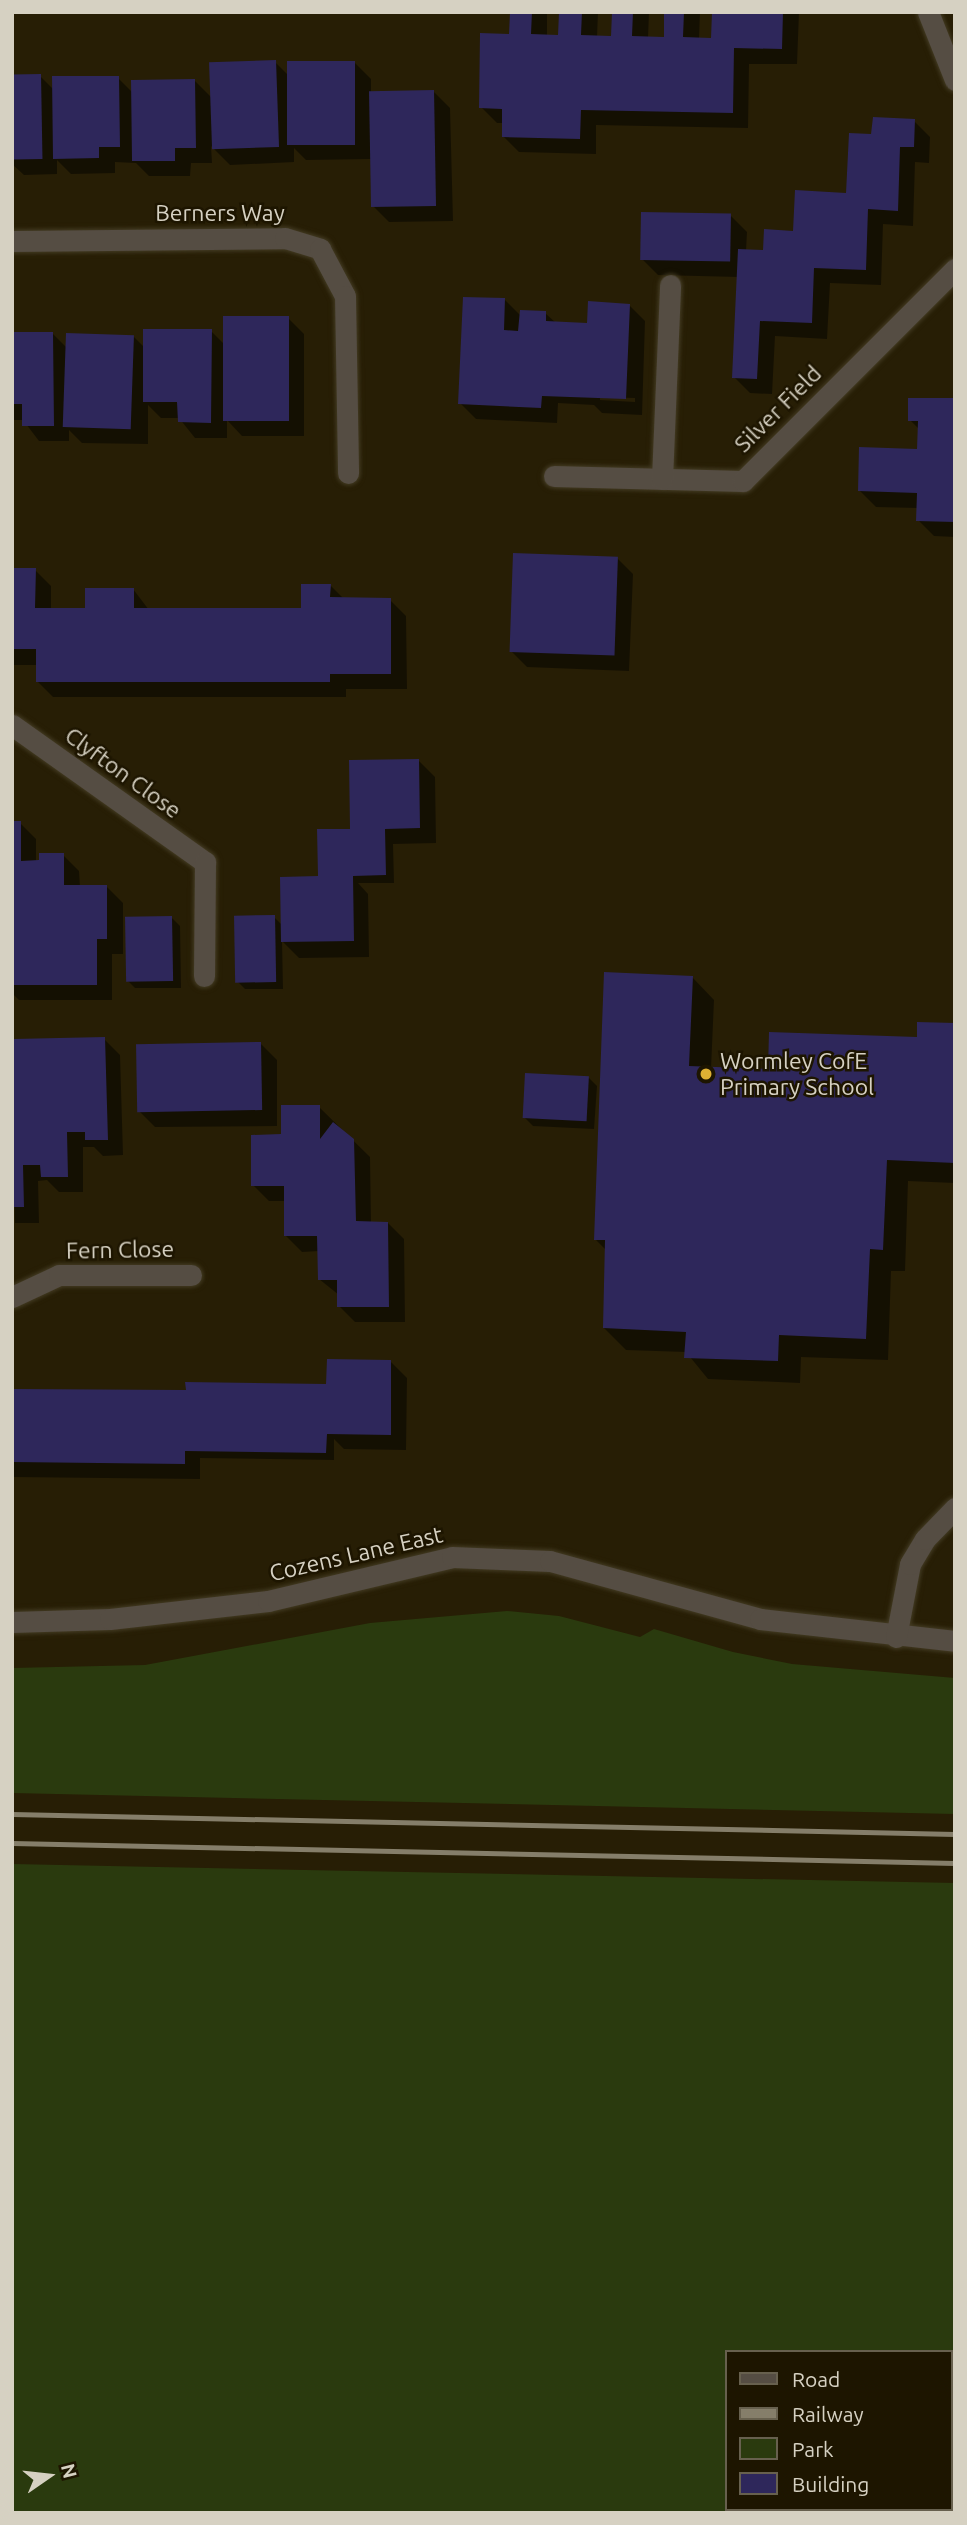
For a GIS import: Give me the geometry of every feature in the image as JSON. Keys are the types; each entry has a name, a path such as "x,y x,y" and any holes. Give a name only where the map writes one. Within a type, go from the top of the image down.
{"street":[{"path":"928,12 955,80"},
{"name":"Berners Way","path":"12,241 285,238 320,249 345,296 348,473"},
{"name":"Silver Field","path":"554,476 743,481 955,269"},
{"path":"662,479 670,285"},
{"name":"Clyfton Close","path":"12,725 205,862 204,976"},
{"name":"Fern Close","path":"12,1297 59,1275 191,1275"},
{"path":"896,1637 910,1564 925,1539 955,1508"},
{"name":"Cozens Lane East","path":"12,1622 110,1619 268,1601 452,1557 550,1561 760,1619 896,1637 955,1641"}],"green space":[{"path":"507,1611 559,1616 640,1637 654,1629 733,1652 792,1664 955,1678 955,1814 12,1793 12,1668 145,1665 370,1623"},
{"path":"12,1864 955,1883 955,2513 12,2513"}],"building":[{"path":"510,12 532,12 531,34 558,35 559,12 582,12 581,35 611,36 612,12 633,12 632,36 664,37 664,12 684,12 683,37 711,38 712,12 783,12 782,49 734,48 733,113 581,110 580,139 502,137 502,109 479,108 480,33 509,34"},
{"path":"276,60 279,147 212,149 209,62"},
{"path":"287,61 355,61 355,145 287,145"},
{"path":"41,74 42,159 13,159 12,75"},
{"path":"52,76 119,76 120,147 99,147 99,158 53,159"},
{"path":"195,79 196,148 175,148 175,161 132,161 131,80"},
{"path":"434,90 436,206 371,207 369,91"},
{"path":"873,117 915,119 914,147 900,147 898,211 868,209 866,270 814,268 812,323 760,321 757,379 732,378 738,249 763,250 764,229 793,231 795,190 846,193 849,133 871,134"},
{"path":"641,212 731,214 730,262 640,260"},
{"path":"463,297 505,298 504,330 518,331 520,310 546,311 546,321 587,323 588,301 630,304 626,399 542,396 541,408 458,404"},
{"path":"223,316 289,316 289,421 223,421"},
{"path":"143,329 212,329 211,423 178,422 177,402 143,402"},
{"path":"12,332 53,332 54,426 22,426 22,404 12,404"},
{"path":"66,333 134,335 131,429 63,427"},
{"path":"908,398 955,398 955,522 916,521 917,493 858,491 859,447 917,449 918,421 908,421"},
{"path":"513,553 618,557 614,656 510,652"},
{"path":"12,568 36,568 35,608 85,608 85,588 134,588 134,608 301,608 301,584 331,584 330,597 391,598 391,674 330,674 330,682 36,682 36,649 12,649"},
{"path":"419,759 420,828 385,829 386,875 353,876 354,941 281,942 280,877 318,876 317,829 350,829 349,760"},
{"path":"12,821 21,821 21,861 39,860 39,853 64,853 64,885 107,885 107,939 97,939 97,985 12,985"},
{"path":"275,915 276,982 235,983 234,916"},
{"path":"172,916 173,981 126,982 125,917"},
{"path":"604,972 693,976 689,1066 768,1069 769,1032 917,1037 917,1022 955,1023 955,1163 887,1160 883,1250 870,1249 866,1339 779,1335 778,1361 684,1358 686,1332 603,1328 605,1240 594,1240"},
{"path":"105,1037 108,1140 85,1140 85,1132 67,1132 68,1177 41,1177 40,1165 23,1165 24,1207 12,1207 13,1039"},
{"path":"261,1042 262,1110 137,1112 136,1044"},
{"path":"525,1073 589,1076 587,1121 523,1118"},
{"path":"281,1105 320,1105 320,1139 333,1122 354,1139 356,1221 388,1222 389,1307 337,1307 337,1280 318,1280 317,1236 284,1236 284,1186 251,1186 251,1135 281,1134"},
{"path":"327,1359 391,1360 391,1435 327,1434 326,1453 185,1451 185,1464 12,1462 12,1389 186,1390 185,1382 326,1384"}],"railway":[{"path":"12,1814 955,1834"},
{"path":"12,1843 955,1863"}],"place":[{"name":"Wormley CofE Primary School","path":"706,1074"}]}
